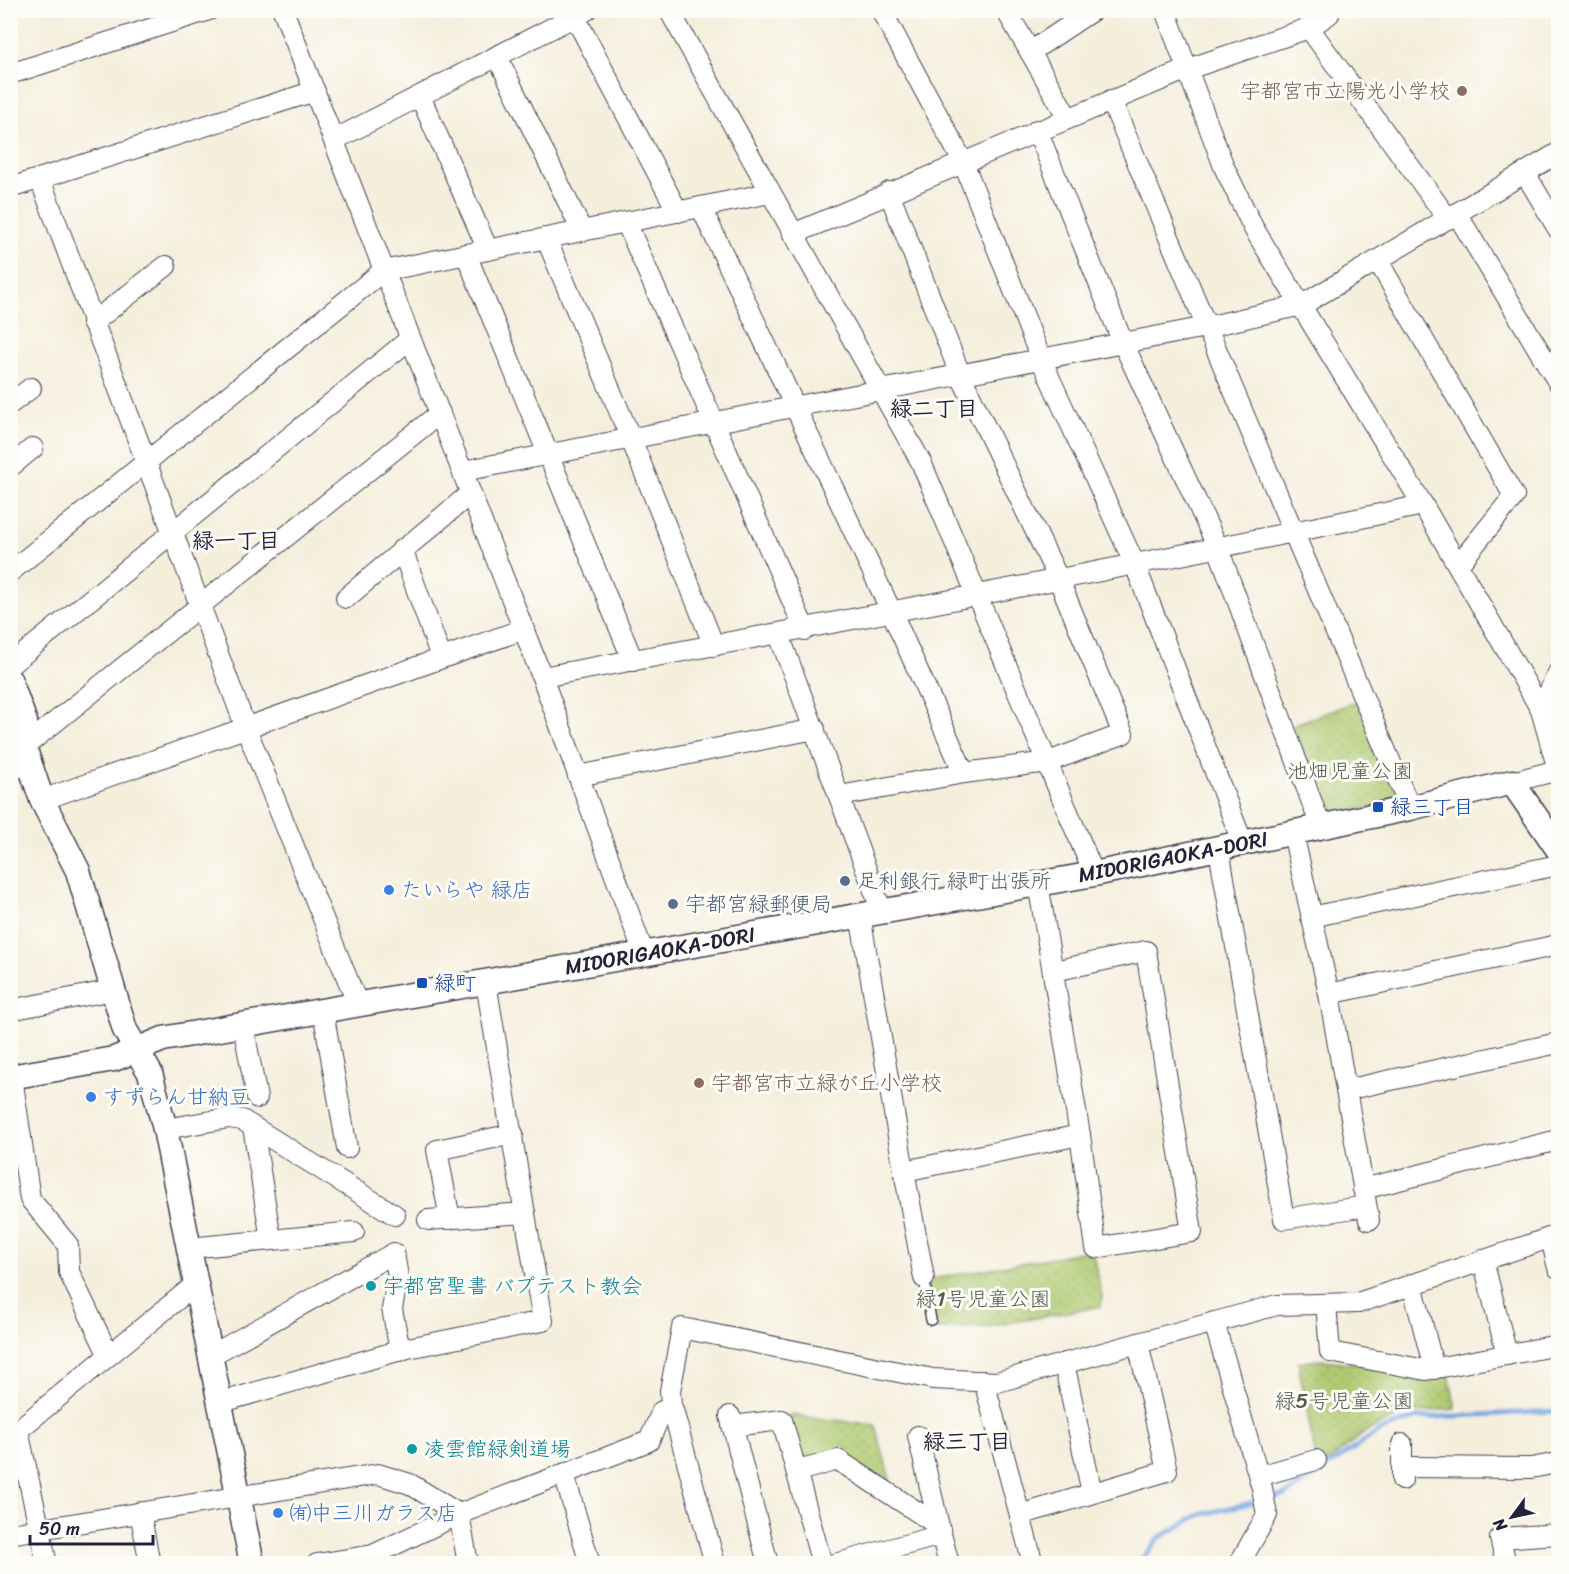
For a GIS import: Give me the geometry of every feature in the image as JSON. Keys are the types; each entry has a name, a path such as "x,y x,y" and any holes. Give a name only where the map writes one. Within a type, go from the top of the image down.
{"street":[{"path":"10,74 209,10"},
{"path":"283,10 524,629 644,954"},
{"path":"669,10 921,462 1094,874"},
{"path":"881,10 963,162 1041,359 1135,566 1243,844"},
{"path":"1006,10 1068,118"},
{"path":"1030,52 1093,10"},
{"path":"1165,10 1185,70 1224,166 1254,229 1458,565 1541,710 1558,770 1512,782 1558,849"},
{"path":"793,234 1185,70 1309,28 1329,14 1328,10"},
{"path":"334,140 581,14 678,212"},
{"path":"1309,28 1453,216 1558,382"},
{"path":"496,57 582,231"},
{"path":"10,188 315,91"},
{"path":"420,96 488,250"},
{"path":"1112,100 1410,808"},
{"path":"1037,130 1123,343 1218,548 1321,827"},
{"path":"463,471 1206,327 1302,305 1558,153"},
{"path":"1525,173 1558,230"},
{"path":"40,178 92,322 147,461 246,728 358,1005"},
{"path":"840,796 963,773 1048,762 1123,734 1058,578 960,374 889,192"},
{"path":"10,572 383,271 770,193"},
{"path":"701,207 793,407 892,613 963,773"},
{"path":"626,222 805,630"},
{"path":"546,238 631,438 714,646"},
{"path":"466,254 551,454 633,661"},
{"path":"1378,261 1514,496 1458,565"},
{"path":"92,322 166,266"},
{"path":"10,665 410,339"},
{"path":"10,404 31,388"},
{"path":"21,760 200,606 440,413"},
{"path":"10,467 33,448"},
{"path":"346,598 471,493"},
{"path":"542,677 805,630 1058,578 1135,566 1422,505"},
{"path":"402,549 441,657"},
{"path":"42,800 524,629"},
{"path":"779,634 840,796 871,914 904,1171 924,1278"},
{"path":"1541,710 1558,673"},
{"path":"10,681 25,722 21,760 78,871 125,1030 150,1073 165,1129 252,1563"},
{"path":"578,776 815,729"},
{"name":"MIDORIGAOKA-DORI","path":"11,1077 114,1059 163,1039 1219,850 1410,808 1512,782"},
{"path":"1293,833 1329,994 1366,1205"},
{"path":"1219,850 1284,1219 1366,1205 1558,1140"},
{"path":"1311,917 1558,866"},
{"path":"1038,883 1054,971 1096,1248 1192,1233 1146,951 1054,971"},
{"path":"1329,994 1558,945"},
{"path":"219,1402 400,1351 543,1321 486,983"},
{"path":"10,1010 113,990"},
{"path":"323,1011 347,1148"},
{"path":"243,1026 257,1098"},
{"path":"1346,1090 1558,1043"},
{"path":"11,1077 19,1182 68,1245 69,1272 108,1354"},
{"path":"165,1129 229,1118 242,1120 395,1215"},
{"path":"253,1127 271,1240"},
{"path":"450,1219 437,1150 513,1134"},
{"path":"904,1171 1080,1135"},
{"path":"428,1220 525,1213"},
{"path":"189,1248 354,1232"},
{"path":"715,1563 669,1409 670,1391 682,1328 933,1379 997,1382 1277,1305 1358,1303 1555,1236 1558,1268"},
{"path":"210,1356 394,1253 398,1277 392,1309 400,1351"},
{"path":"1482,1260 1507,1355"},
{"path":"43,1559 40,1529 14,1433 196,1284"},
{"path":"1412,1284 1434,1369"},
{"path":"1326,1304 1330,1352 1426,1370 1558,1345"},
{"path":"1214,1322 1260,1482 1267,1515 1239,1563"},
{"path":"1020,1515 1167,1471 1138,1343"},
{"path":"1064,1363 1092,1493"},
{"path":"984,1381 1033,1563"},
{"path":"317,1563 373,1555 459,1514 649,1441 669,1409"},
{"path":"768,1563 731,1421 782,1420 822,1563"},
{"path":"918,1436 949,1563"},
{"path":"1402,1444 1402,1473 1531,1468 1558,1463"},
{"path":"798,1471 838,1460 940,1530"},
{"path":"1260,1482 1316,1460"},
{"path":"10,1534 378,1473 410,1484 459,1514 468,1563"},
{"path":"564,1474 590,1563"},
{"path":"140,1512 150,1563"},
{"path":"835,1563 940,1530"},
{"path":"1506,1563 1500,1538 1558,1534"}],"lane":[{"path":"924,1278 932,1320"}],"green space":[{"name":"池畑児童公園","path":"1358,701 1401,801 1330,817 1293,725"},
{"name":"緑1号児童公園","path":"1092,1250 1102,1297 1101,1306 986,1327 937,1329 927,1280"},
{"name":"緑5号児童公園","path":"1323,1360 1449,1375 1456,1409 1405,1413 1367,1431 1318,1470 1298,1362"},
{"path":"789,1415 875,1425 890,1479 881,1482 800,1457"}],"waterway":[{"path":"1138,1564 1159,1538 1199,1515 1286,1495 1379,1431 1416,1418 1558,1411"}],"place":[{"name":"宇都宮市立陽光小学校","path":"1462,91"},
{"name":"緑三丁目","path":"1378,807"},
{"name":"足利銀行 緑町出張所","path":"845,881"},
{"name":"たいらや 緑店","path":"389,890"},
{"name":"宇都宮緑郵便局","path":"673,904"},
{"name":"緑町","path":"422,983"},
{"name":"宇都宮市立緑が丘小学校","path":"699,1083"},
{"name":"すずらん甘納豆","path":"91,1097"},
{"name":"宇都宮聖書 バプテスト教会","path":"371,1286"},
{"name":"凌雲館緑剣道場","path":"412,1449"},
{"name":"㈲中三川ガラス店","path":"278,1513"}],"district":[{"name":"緑二丁目","path":"934,408"},
{"name":"緑一丁目","path":"236,540"},
{"name":"緑三丁目","path":"967,1441"}]}
